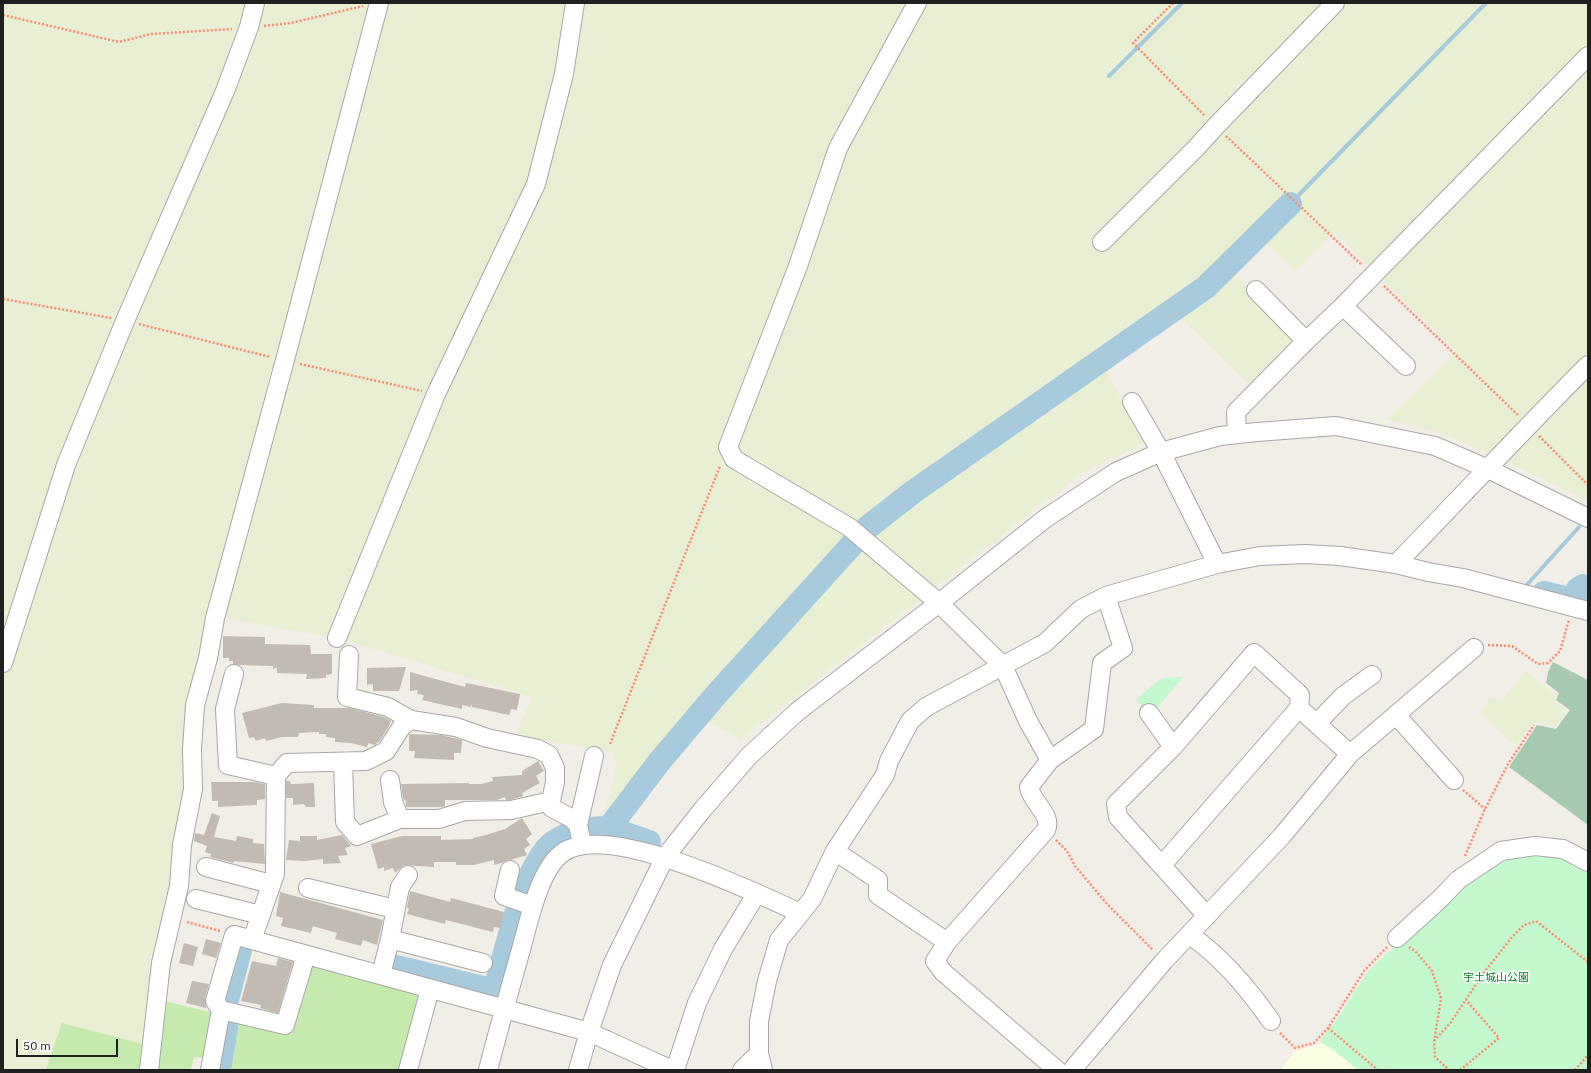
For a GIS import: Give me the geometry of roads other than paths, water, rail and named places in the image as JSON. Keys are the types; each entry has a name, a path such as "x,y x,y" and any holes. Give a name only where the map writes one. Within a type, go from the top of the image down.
{"street":[{"path":"3,663 66,465 125,321 226,91 249,27 255,3"},
{"path":"338,638 436,394 536,184 564,74 575,3"},
{"path":"917,3 838,148 798,266 728,447 734,459 849,527 939,603 1003,666 1028,721 1050,760"},
{"path":"1102,242 1196,148 1335,3"},
{"path":"149,1070 161,963 179,886 182,845 193,790 192,749 195,705 208,658 215,618 283,368 374,4"},
{"path":"1237,434 1236,412 1343,306 1588,56"},
{"path":"1256,290 1306,341"},
{"path":"1343,306 1406,366"},
{"path":"1396,564 1488,469 1528,425 1588,365"},
{"path":"1132,402 1162,452 1217,564"},
{"path":"578,1070 589,1032 612,965 665,857 748,756 798,710 939,603 1046,518 1071,500 1116,472 1162,452 1220,436 1336,426 1435,446 1488,469 1588,518"},
{"path":"742,1070 761,1061 759,1021 769,975 779,940 812,898 835,851 885,774 889,761 910,721 926,707 1045,643 1081,609 1106,596 1217,564 1260,556 1305,554 1340,556 1396,564 1428,572 1463,578 1581,609"},
{"path":"1057,1070 943,972 935,961 947,942 1046,830 1048,820 1030,795 1029,787 1050,760 1094,729 1102,664 1123,648 1106,596"},
{"path":"1072,1070 1164,961 1282,837 1350,754 1474,648"},
{"path":"1162,866 1299,708 1300,695 1254,653 1173,747 1116,804 1118,818 1207,916"},
{"path":"349,655 348,697 388,707 412,720 456,727 487,738 538,749 549,755 555,768 555,782 551,801 552,808 571,818 580,835 665,857 757,893 800,913"},
{"path":"234,674 225,709 228,765 276,776"},
{"path":"1317,723 1343,696 1372,675"},
{"path":"1299,708 1350,754"},
{"path":"1150,713 1173,747"},
{"path":"1396,715 1454,780"},
{"path":"252,940 275,874 276,776 287,763 366,761 386,752 402,726 412,720"},
{"path":"488,1070 504,1009 525,904 536,896 549,868 561,853 580,835 594,756"},
{"path":"343,762 345,822 357,836 400,819 440,819 465,811 511,810 551,801"},
{"path":"390,780 393,802 400,819"},
{"path":"1396,938 1441,898 1458,880 1501,851 1535,846 1563,849 1588,862"},
{"path":"835,851 878,880 878,895 947,942"},
{"path":"206,867 271,884"},
{"path":"510,870 504,896 525,904"},
{"path":"381,975 400,887 408,875"},
{"path":"308,888 395,909"},
{"path":"306,955 286,1026 221,1010 215,1001 234,935 589,1032 673,1070 697,1003 723,949 757,893"},
{"path":"196,899 261,915"},
{"path":"1190,935 1208,948 1232,972 1254,996 1271,1021"},
{"path":"390,939 483,963"},
{"path":"408,1070 430,989"},
{"path":"210,1070 221,1010"}],"waterway":[{"path":"1109,76 1182,3"},
{"path":"1290,204 1486,3"},
{"path":"392,966 487,989 496,985 511,930 525,887 543,853 554,842 566,835 587,830 609,828 659,762 715,696 868,527 913,492 1206,287 1290,204"},
{"path":"1524,588 1579,527"},
{"path":"1544,593 1573,600 1578,589 1583,586 1588,588"},
{"path":"609,828 649,842"},
{"path":"226,1004 240,950"},
{"path":"219,1070 226,1027"}],"park label":[{"name":"宇土城山公園","path":"1496,978"}]}
